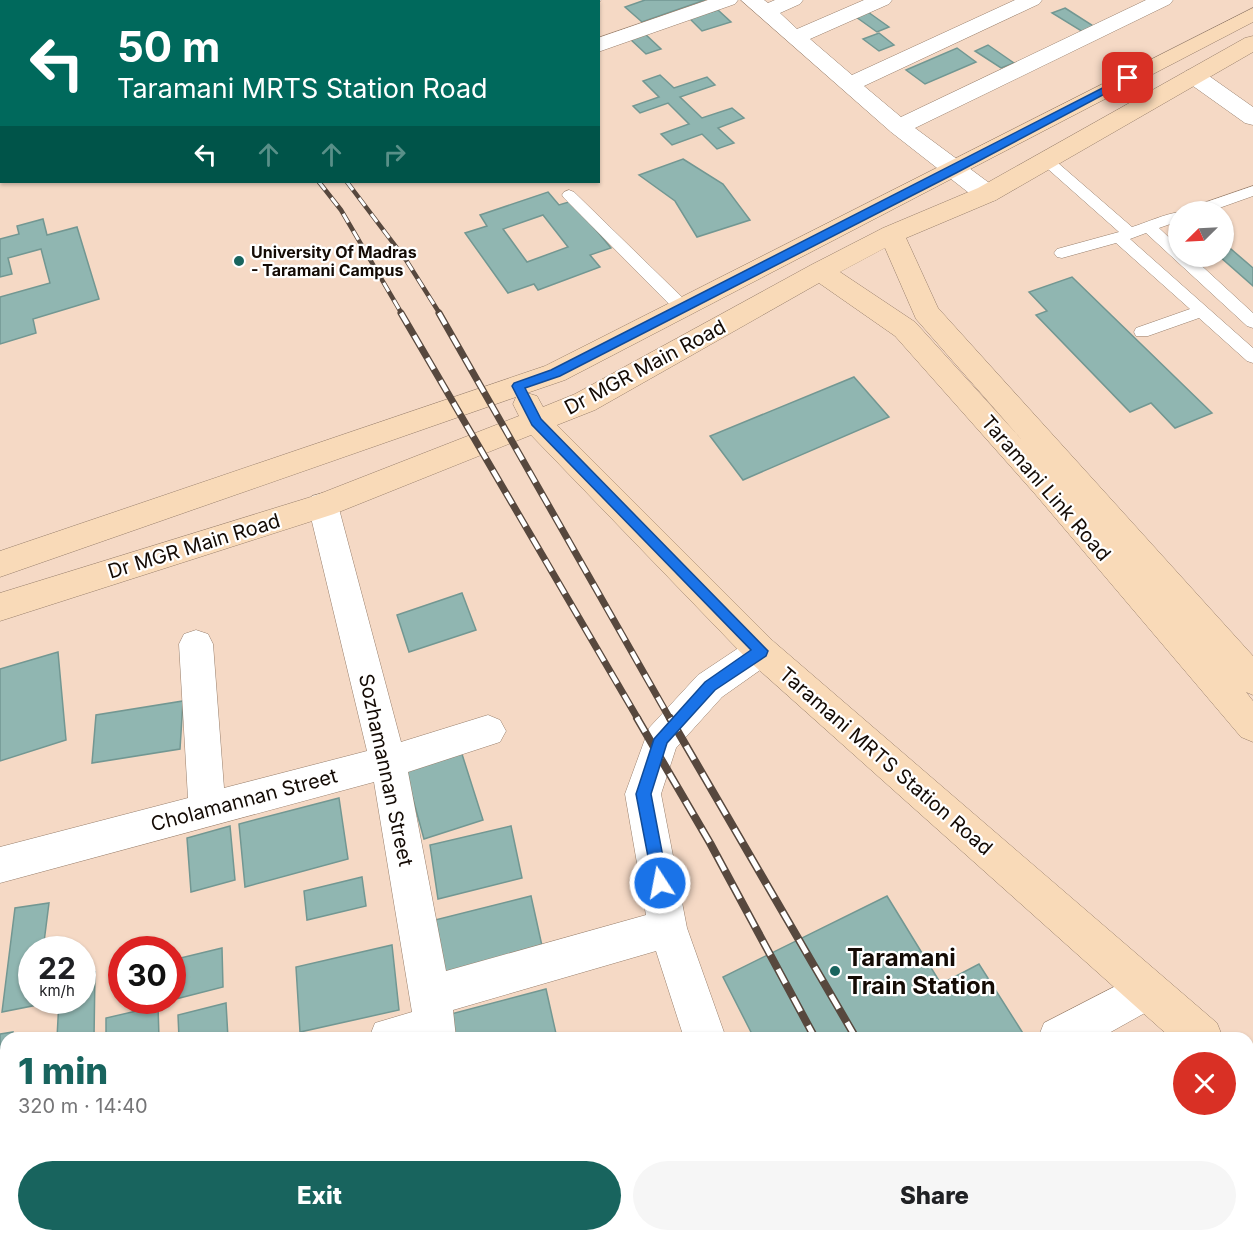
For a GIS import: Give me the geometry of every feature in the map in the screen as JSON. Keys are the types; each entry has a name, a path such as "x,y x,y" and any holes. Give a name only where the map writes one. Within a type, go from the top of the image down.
{"main road":[{"name":"Dr MGR Main Road","path":"0,564 555,373 1253,14"},
{"name":"Dr MGR Main Road","path":"0,607 323,505 585,402 819,271 892,234 987,194 1045,159 1253,43"},
{"name":"Taramani Link Road","path":"892,234 926,312 1253,681"},
{"name":"Taramani Link Road","path":"819,271 905,329 1046,486 1253,726"},
{"name":"Taramani MRTS Station Road","path":"518,386 536,422 761,651 1195,1032"}],"street":[{"path":"600,45 728,0"},
{"path":"758,6 793,0"},
{"path":"796,37 882,0"},
{"path":"850,84 1032,0"},
{"path":"899,127 1163,0"},
{"path":"758,6 899,127 987,194"},
{"path":"1194,76 1253,118"},
{"name":"Sozhamannan Street","path":"323,505 388,762 433,1021"},
{"path":"196,644 207,811"},
{"path":"703,1032 668,928 643,794 661,739 710,686 761,651"},
{"name":"Cholamannan Street","path":"0,866 388,762 488,731"},
{"path":"405,1032 668,928"},
{"path":"1070,1032 1147,990"}],"lane":[{"path":"1045,159 1201,311 1253,357"},
{"path":"1223,201 1253,191"},
{"path":"569,195 683,308"},
{"path":"1062,252 1124,235 1168,219"},
{"path":"1147,226 1168,245"},
{"path":"1192,267 1253,322"},
{"path":"1142,332 1201,311"}],"building":[{"path":"645,0 705,0 642,22 625,7"},
{"path":"1065,8 1095,27 1083,32 1052,13"},
{"path":"718,10 731,22 702,31 689,18"},
{"path":"868,12 889,27 877,32 856,17"},
{"path":"643,32 661,49 646,54 628,37"},
{"path":"879,33 894,45 879,51 863,39"},
{"path":"988,45 1014,63 1001,68 975,51"},
{"path":"957,48 976,62 925,84 906,70"},
{"path":"660,75 674,88 707,77 715,85 680,97 702,118 732,108 744,118 718,128 734,143 717,149 702,134 672,145 661,134 689,124 668,103 640,113 633,106 659,97 643,81"},
{"path":"683,159 723,184 750,220 697,237 675,201 639,175"},
{"path":"548,192 559,205 572,201 611,248 590,255 600,267 538,290 534,284 508,293 465,233 487,226 480,215","holes":["543,215 568,247 527,262 503,229"]},
{"path":"43,219 47,235 77,227 99,299 33,319 36,333 0,344 0,297 50,283 41,249 8,258 12,274 0,277 0,239 19,234 17,226"},
{"path":"1234,252 1253,268 1253,286 1231,267 1234,267"},
{"path":"1072,277 1212,413 1175,428 1151,403 1130,412 1036,315 1047,311 1029,292"},
{"path":"854,377 889,417 743,480 710,436"},
{"path":"462,593 476,630 409,652 397,615"},
{"path":"58,652 66,740 0,761 0,669"},
{"path":"183,701 180,749 92,763 96,715"},
{"path":"461,751 483,820 424,839 405,770"},
{"path":"339,798 348,859 245,887 239,824"},
{"path":"230,826 235,880 191,892 187,838"},
{"path":"511,826 522,878 438,899 430,845"},
{"path":"362,877 366,906 307,920 304,891"},
{"path":"531,896 544,955 445,981 435,920"},
{"name":"Taramani Train Station","path":"887,896 941,984 979,964 1022,1032 751,1032 723,977"},
{"path":"49,903 45,936 18,936 18,1009 2,1012 15,908"},
{"path":"392,945 399,1010 300,1032 296,967"},
{"path":"222,948 223,987 186,996 186,957"},
{"path":"546,989 556,1032 454,1032 451,1014"},
{"path":"226,1003 228,1032 179,1032 178,1015"},
{"path":"58,1014 94,1014 94,1032 57,1032"},
{"path":"123,1014 158,1014 159,1032 106,1032 106,1018"}],"railway":[{"path":"320,183 341,210 402,314"},
{"path":"348,183 406,260 440,314"},
{"path":"401,313 638,719"},
{"path":"439,313 670,719"},
{"path":"637,718 710,843 812,1032"},
{"path":"670,718 853,1032"}],"place":[{"name":"University Of Madras - Taramani Campus","path":"239,261"},
{"name":"Taramani Train Station","path":"835,971"}],"route":[{"path":"660,883 643,794 661,739 710,686 761,651 536,422 518,386 555,373 1128,78"}]}
